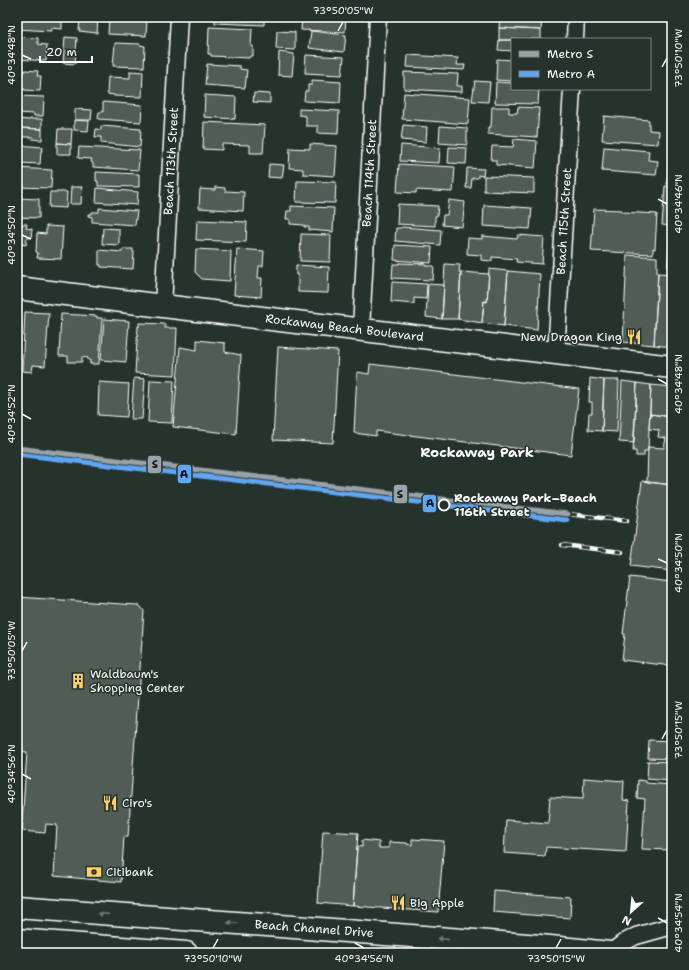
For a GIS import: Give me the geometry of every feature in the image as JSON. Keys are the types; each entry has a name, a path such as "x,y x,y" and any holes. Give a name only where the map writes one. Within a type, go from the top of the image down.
{"main road":[{"name":"Rockaway Beach Boulevard","path":"17,288 672,367"},
{"name":"Beach Channel Drive","path":"17,907 307,928 610,953"},
{"path":"17,940 186,953"}],"street":[{"name":"Beach 113th Street","path":"163,306 179,17"},
{"name":"Beach 114th Street","path":"361,329 378,17"},
{"path":"575,38 576,17"},
{"name":"Beach 115th Street","path":"556,353 572,90"},
{"path":"610,953 623,943 636,936 672,926"}],"building":[{"path":"17,17 62,17 62,29 51,28 51,31 17,29"},
{"path":"80,17 98,17 97,33 79,31"},
{"path":"109,17 147,19 146,36 108,34"},
{"path":"215,17 264,17 264,25 215,23"},
{"path":"302,17 346,17 345,32 301,30"},
{"path":"500,17 542,17 541,30 499,28"},
{"path":"209,27 252,29 251,46 253,46 253,56 250,56 249,58 211,56 211,54 208,54"},
{"path":"499,28 541,30 541,38 511,38 511,40 499,40"},
{"path":"277,31 295,32 295,50 276,49"},
{"path":"311,31 346,35 344,52 309,48"},
{"path":"17,37 38,38 38,44 47,45 46,61 17,59"},
{"path":"65,37 77,38 75,64 63,63"},
{"path":"499,40 511,40 511,51 498,50"},
{"path":"115,43 140,44 145,46 144,67 113,66"},
{"path":"279,52 294,54 292,76 278,75"},
{"path":"306,55 344,57 342,75 305,73"},
{"path":"408,55 458,58 457,65 465,65 464,70 407,67"},
{"path":"497,59 511,60 511,81 496,80"},
{"path":"207,64 240,66 240,69 247,70 245,88 205,85"},
{"path":"25,70 38,71 37,76 41,76 40,91 17,88 17,71 25,72"},
{"path":"130,71 143,72 142,97 114,96 107,94 108,77 130,78"},
{"path":"404,72 458,74 457,86 462,86 462,92 404,89"},
{"path":"312,80 341,82 340,103 304,101 305,91 308,91 308,85 312,85"},
{"path":"475,81 490,82 488,102 472,101"},
{"path":"496,82 511,83 511,90 539,90 538,104 495,103"},
{"path":"254,93 270,94 270,103 253,102"},
{"path":"404,93 470,98 468,124 402,119"},
{"path":"205,95 236,97 235,119 204,117"},
{"path":"17,96 44,97 43,116 17,113"},
{"path":"103,102 142,105 141,122 98,119 99,112 103,112"},
{"path":"492,107 509,107 509,113 517,113 518,107 539,108 537,137 488,134 488,127 491,127"},
{"path":"75,109 92,110 91,120 75,120"},
{"path":"299,109 339,111 338,134 318,133 318,126 306,126 306,116 299,115"},
{"path":"604,116 649,120 649,130 659,131 658,144 602,140"},
{"path":"17,119 42,119 42,129 17,128"},
{"path":"74,120 89,121 88,131 74,130"},
{"path":"204,122 265,125 263,153 250,153 250,145 222,144 222,150 203,149"},
{"path":"403,125 427,127 426,142 401,140"},
{"path":"101,126 141,129 140,147 101,143 101,137 95,137 96,129 101,130"},
{"path":"440,126 467,128 467,145 439,143"},
{"path":"17,128 42,129 42,140 32,139 33,137 22,137 22,139 17,139"},
{"path":"58,129 72,129 71,144 57,143"},
{"path":"514,139 537,141 535,168 496,165 496,160 491,160 492,146 513,147"},
{"path":"57,143 71,144 71,154 57,154"},
{"path":"310,144 337,146 335,176 303,174 303,169 289,168 290,148 310,149"},
{"path":"17,145 43,147 41,151 40,164 17,163"},
{"path":"401,145 440,148 439,163 400,161"},
{"path":"79,147 140,150 138,170 93,167 93,163 91,162 92,159 78,158"},
{"path":"449,147 467,148 466,164 448,163"},
{"path":"604,147 649,151 648,160 658,161 656,175 602,171"},
{"path":"668,162 672,163 672,185 667,184"},
{"path":"269,164 284,165 282,178 268,177"},
{"path":"399,164 455,167 453,192 416,190 416,193 397,192"},
{"path":"17,168 52,170 51,188 17,187"},
{"path":"467,168 484,169 483,176 478,175 478,178 472,178 471,188 466,188"},
{"path":"96,172 139,174 139,187 98,186 98,181 96,181"},
{"path":"484,176 534,178 534,193 484,191"},
{"path":"297,181 336,182 335,203 296,202"},
{"path":"665,186 672,186 672,226 662,225"},
{"path":"71,187 82,187 81,204 70,204"},
{"path":"215,187 225,188 225,191 244,192 243,211 199,208 200,189 215,190"},
{"path":"97,188 138,192 137,205 96,202"},
{"path":"50,192 67,192 66,208 49,207"},
{"path":"17,198 39,199 39,218 17,217"},
{"path":"449,200 465,202 462,227 442,225 443,215 447,215"},
{"path":"398,204 438,206 437,216 435,216 435,226 397,224"},
{"path":"484,205 532,208 530,229 483,226"},
{"path":"291,206 334,208 333,232 309,230 309,227 304,227 304,225 290,224 290,219 286,219 287,211 291,211"},
{"path":"99,208 137,211 135,225 92,222 92,217 88,216 88,214 92,214 92,212 99,212"},
{"path":"594,209 622,210 622,212 657,214 655,249 653,248 653,254 591,251"},
{"path":"197,220 247,222 246,242 196,240"},
{"path":"17,224 27,224 26,228 32,229 31,238 27,238 26,245 20,244 20,249 17,249"},
{"path":"46,226 63,227 61,259 37,258 37,233 46,234"},
{"path":"670,226 672,226 672,274 667,274"},
{"path":"402,227 441,230 440,245 395,241 396,228"},
{"path":"103,228 119,229 119,245 102,244"},
{"path":"301,234 331,235 330,262 300,261"},
{"path":"518,235 544,237 542,264 516,262 517,259 492,257 492,261 481,260 481,255 467,254 468,238 482,239 482,236 517,239"},
{"path":"395,245 432,247 431,263 394,260"},
{"path":"123,249 133,249 133,269 101,267 101,265 99,265 99,250 122,252"},
{"path":"196,249 231,251 230,281 202,279 195,272"},
{"path":"237,249 264,251 263,266 259,266 258,278 262,278 261,297 234,295"},
{"path":"627,255 657,257 658,273 654,345 623,342"},
{"path":"393,264 426,264 426,266 434,266 433,280 392,278"},
{"path":"445,264 460,265 459,272 461,272 458,319 442,319"},
{"path":"296,265 329,267 328,293 298,292 298,275 296,275"},
{"path":"489,269 508,271 504,326 482,323 484,301 487,302"},
{"path":"508,271 540,274 537,330 504,326"},
{"path":"461,272 489,274 487,302 484,301 482,323 458,319"},
{"path":"658,273 672,274 672,347 654,345"},
{"path":"392,282 427,284 426,299 414,298 414,304 391,302"},
{"path":"428,284 444,285 442,319 426,317"},
{"path":"17,309 20,310 17,345"},
{"path":"25,312 49,313 45,366 33,365 32,372 22,371"},
{"path":"61,314 97,316 97,318 102,318 99,364 90,364 90,360 88,360 88,358 82,357 82,362 68,362 68,356 59,356"},
{"path":"104,319 129,321 126,362 101,360"},
{"path":"139,323 165,324 165,328 177,328 175,375 135,373"},
{"path":"197,340 225,343 225,352 241,355 236,434 173,427 180,347 197,350"},
{"path":"278,347 338,351 333,443 273,440"},
{"path":"370,364 579,389 571,455 376,431 376,436 354,433 357,372 369,374"},
{"path":"134,378 145,379 142,419 131,419"},
{"path":"590,378 604,380 602,431 588,430 589,413 592,413 592,402 589,402"},
{"path":"150,380 174,381 172,423 148,422"},
{"path":"604,380 619,380 617,432 602,431"},
{"path":"622,381 637,383 634,443 619,442"},
{"path":"99,382 129,384 127,417 98,415"},
{"path":"637,383 651,385 648,451 644,451 644,456 636,456 636,451 633,451"},
{"path":"651,385 672,387 672,417 650,414"},
{"path":"650,414 672,417 672,485 647,482 648,447 664,448 666,438 658,437 659,430 649,429"},
{"path":"642,481 672,485 672,571 631,566"},
{"path":"672,575 672,600 669,600 671,582"},
{"path":"630,577 671,582 669,600 672,600 672,666 622,660 625,634 623,634"},
{"name":"Waldbaum's Shopping Center","path":"17,597 137,605 144,611 128,837 124,837 121,882 54,876 57,825 46,824 45,833 22,831 27,752 17,751"},
{"path":"649,740 672,741 672,759 648,758"},
{"path":"648,761 672,762 672,781 647,779"},
{"path":"584,778 624,781 623,800 629,801 626,852 546,847 545,856 504,853 506,820 548,823 550,797 583,799"},
{"path":"638,780 646,781 646,783 672,785 672,850 642,849 645,799 637,798"},
{"path":"323,831 358,833 353,906 318,903"},
{"path":"412,839 444,841 438,912 353,906 357,846 362,847 362,840 379,842 379,848 389,848 389,842 407,843 412,845"},
{"path":"494,891 571,897 570,918 493,912"}],"railway":[{"path":"568,514 627,521"},
{"path":"562,545 622,552"}],"metro line":[{"name":"S","path":"17,448 568,514"},
{"name":"A","path":"17,454 567,520"}],"place":[{"name":"New Dragon King","path":"634,337"},
{"name":"Rockaway Park–Beach 116th Street","path":"444,505"},
{"name":"Waldbaum's Shopping Center","path":"78,681"},
{"name":"Ciro's","path":"110,803"},
{"name":"Citibank","path":"94,872"},
{"name":"Big Apple","path":"398,903"}],"district":[{"name":"Rockaway Park","path":"477,452"}]}
